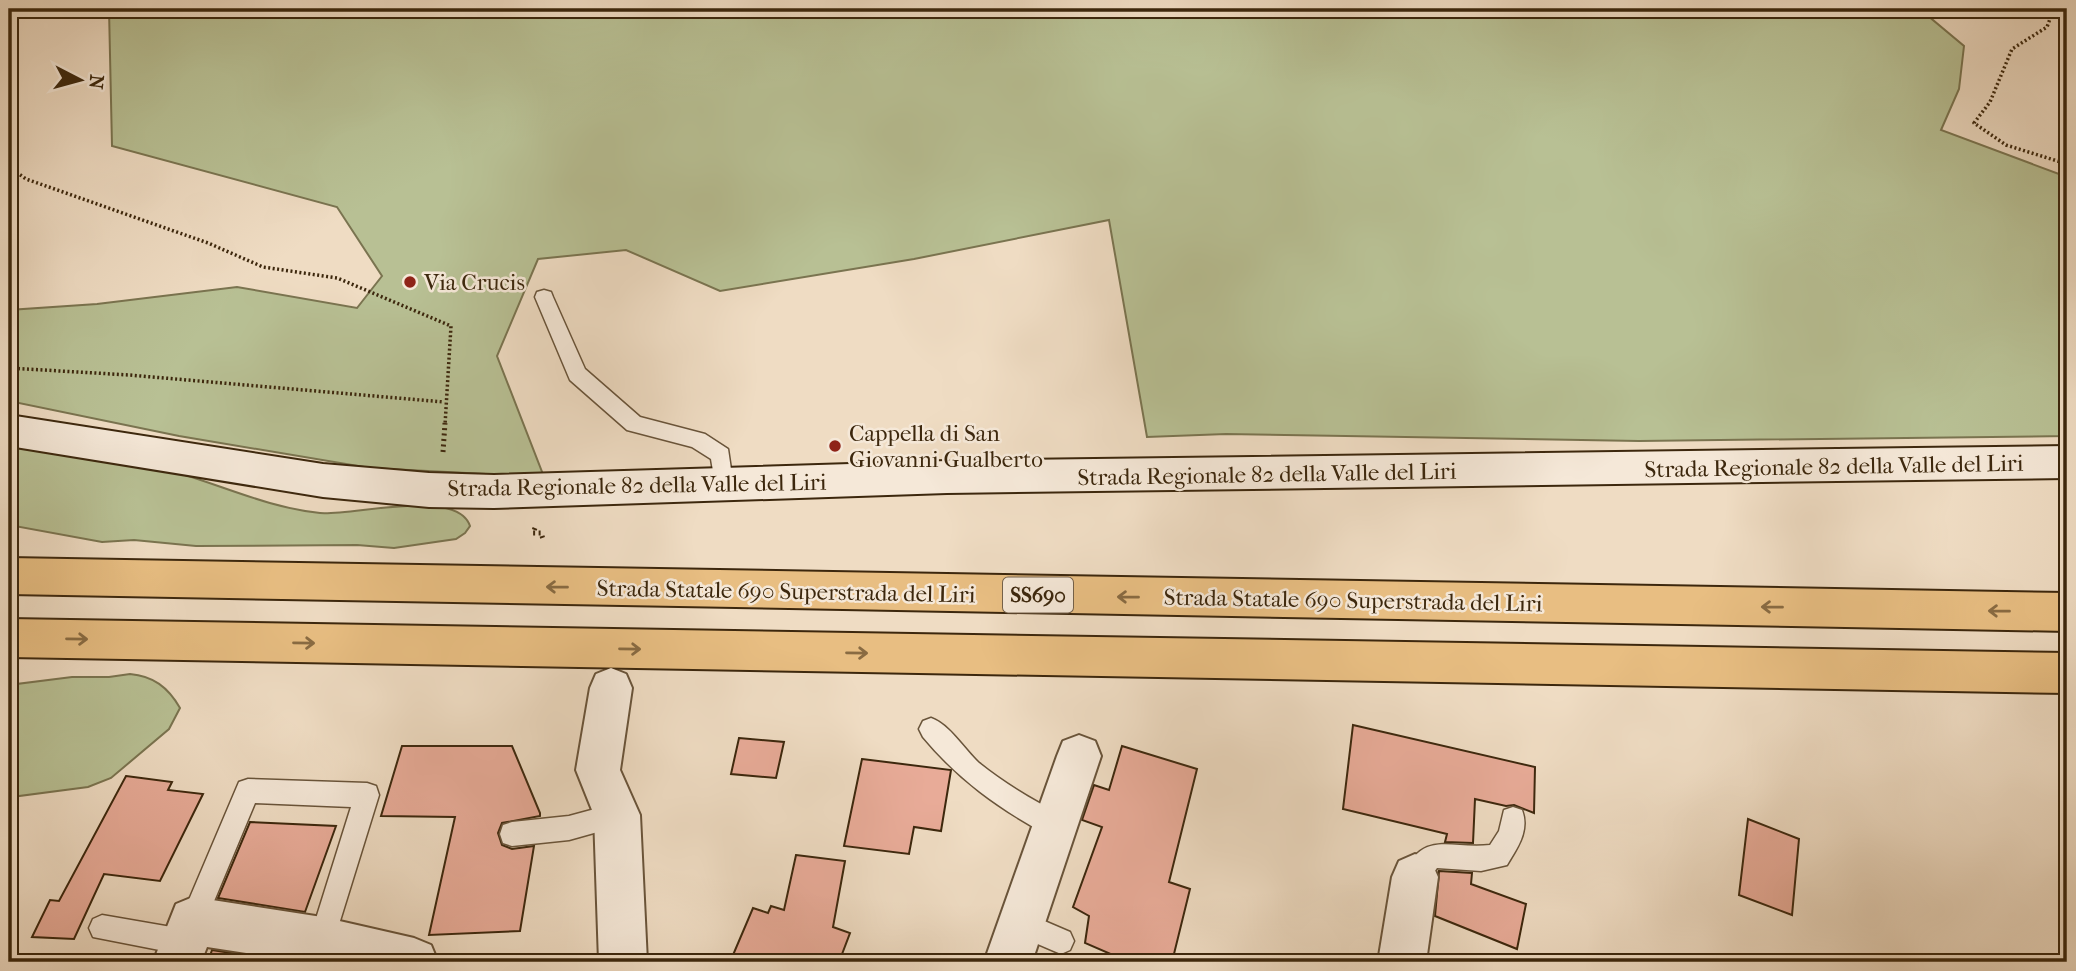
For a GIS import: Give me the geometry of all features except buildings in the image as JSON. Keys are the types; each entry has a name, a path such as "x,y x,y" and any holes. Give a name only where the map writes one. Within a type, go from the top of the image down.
{"highway":[{"name":"Strada Statale 690 Superstrada del Liri","path":"9,576 2067,612"},
{"path":"9,638 2067,673"}],"main road":[{"name":"Strada Regionale 82 della Valle del Liri","path":"9,430 68,437 331,483 432,490 615,489 943,477 2067,462"},
{"path":"611,688 598,770 617,815 624,962"},
{"path":"1030,943 1055,825 1079,756"},
{"path":"1402,962 1415,877"},
{"path":"185,942 322,941 414,962"}],"lane":[{"path":"544,298 577,374 634,424 698,440 721,455 723,483"},
{"path":"931,729 958,762 980,782 1055,825"},
{"path":"102,928 185,942 248,791 367,795 322,941"},
{"path":"512,834 569,828 617,815"},
{"path":"1415,877 1432,856 1456,856 1472,861 1499,856 1511,835 1513,819"}],"path":[{"path":"2051,16 2047,26 2012,49 1990,102 1975,123 1988,137 2011,149 2067,164"},
{"path":"9,167 26,179 208,243 263,267 337,278 451,326 442,464"},
{"path":"9,368 129,375 444,402"}],"green space":[{"path":"109,9 1928,9 1927,15 1964,46 1959,89 1941,130 2067,177 2067,436 1639,441 1226,434 1147,437 1109,220 914,259 720,291 626,250 538,259 497,356 544,477 370,468 179,436 9,401 9,310 97,304 237,287 357,308 382,276 337,207 112,146"},
{"path":"9,446 74,452 139,463 267,502 320,513 402,506 446,508 461,514 470,526 456,539 394,548 357,545 196,546 134,540 102,542 9,525"},
{"path":"130,674 153,680 165,689 180,708 169,729 111,778 88,787 12,797 9,815 9,685 72,677"}],"place":[{"name":"Via Crucis","path":"410,282"},
{"name":"Cappella di San Giovanni Gualberto","path":"835,446"}]}
